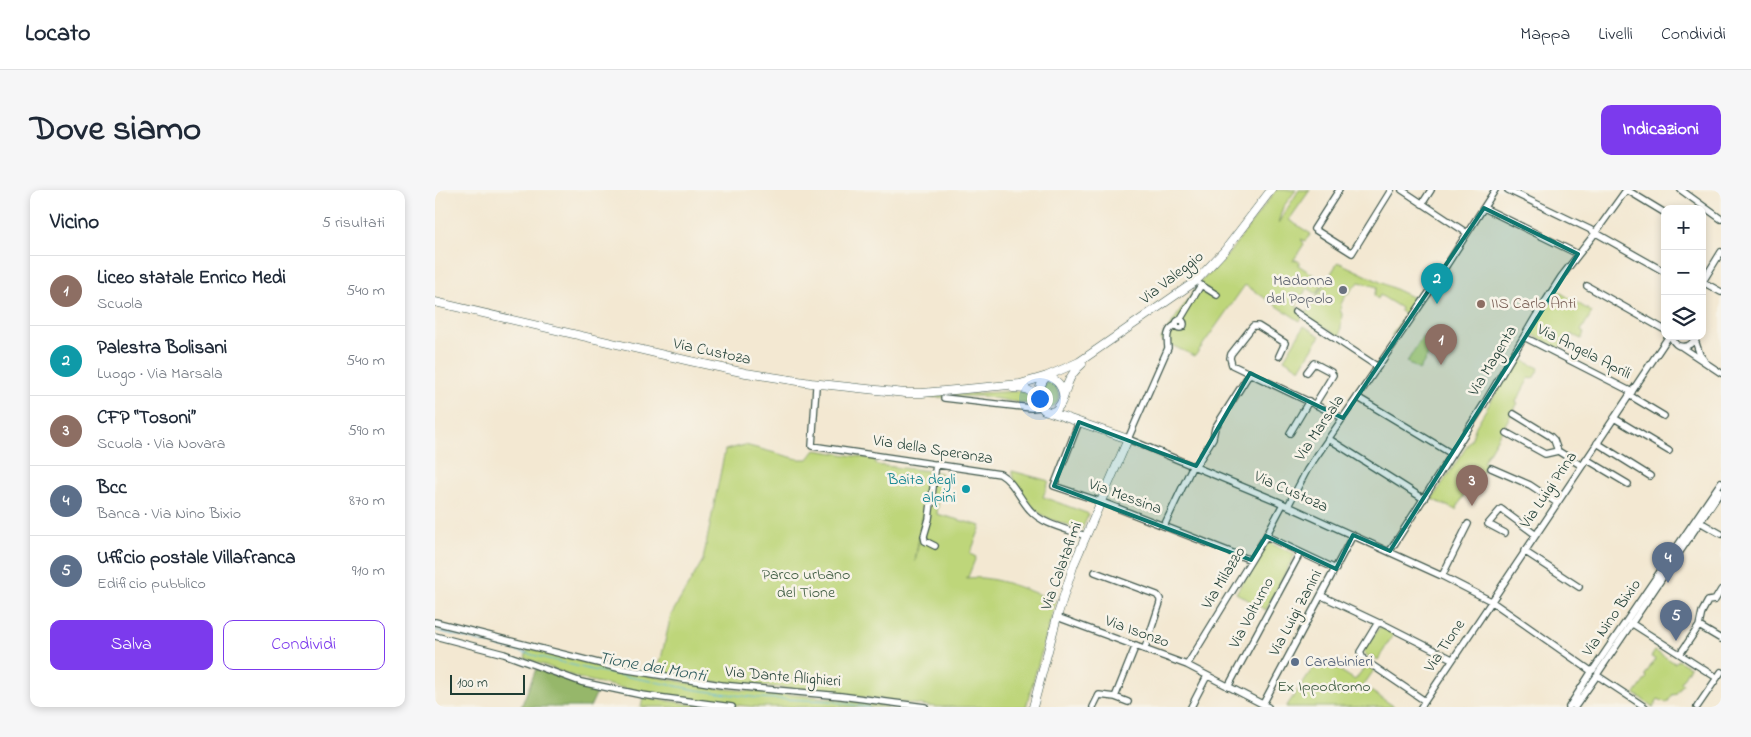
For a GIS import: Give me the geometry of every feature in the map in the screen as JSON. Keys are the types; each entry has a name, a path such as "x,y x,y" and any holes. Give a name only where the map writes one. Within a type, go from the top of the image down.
{"main road":[{"name":"Via Valeggio","path":"1097,351 1196,281 1225,250 1271,190"},
{"name":"Via Custoza","path":"435,302 671,357 775,378 905,393 927,393 1020,384 1070,367 1097,351"},
{"path":"1053,412 1062,399 1071,377 1097,351"},
{"path":"1040,404 1040,386 1047,376 1056,380 1061,386 1062,399 1067,414 1077,421"},
{"name":"Via Custoza","path":"988,387 990,389 1026,388 1044,410 1128,440"},
{"name":"Via Calatafimi","path":"1033,707 1057,617 1074,564 1128,440"}],"street":[{"path":"1339,190 1314,229 1351,253 1391,190"},
{"path":"1402,190 1467,233"},
{"path":"1422,204 1431,190"},
{"name":"Via Marsala","path":"1286,505 1307,470 1378,368 1495,190"},
{"path":"1508,190 1595,232 1661,270"},
{"path":"1681,190 1721,219"},
{"path":"1624,191 1661,212"},
{"name":"Via Magenta","path":"1390,551 1561,277 1624,191"},
{"path":"1484,208 1578,254"},
{"path":"1706,277 1721,252"},
{"path":"1706,284 1721,292"},
{"path":"1128,440 1168,348 1167,336 1172,327 1178,323 1201,285 1217,295"},
{"path":"1587,286 1661,328"},
{"path":"1295,312 1378,368"},
{"path":"1279,356 1285,343 1259,326 1253,326 1229,358 1232,364 1343,418"},
{"name":"Via Angela Aprili","path":"1524,337 1630,394"},
{"name":"Via Luigi Prina","path":"1491,601 1667,340"},
{"path":"1672,340 1675,344"},
{"path":"1682,347 1690,346 1694,340"},
{"path":"1696,340 1700,355 1709,366"},
{"path":"1662,346 1675,344 1682,347 1721,373"},
{"path":"1693,355 1698,349"},
{"path":"1291,433 1333,375 1314,362 1307,372"},
{"path":"1164,526 1195,466 1213,438 1215,428 1250,373"},
{"name":"Via della Speranza","path":"816,387 812,446 1000,474 1011,482 1031,512 1042,521 1086,536"},
{"path":"1630,394 1664,416"},
{"path":"1357,397 1452,454"},
{"name":"Via Custoza","path":"944,398 1031,408 1040,404"},
{"path":"1514,414 1550,436 1558,451 1582,466"},
{"path":"1614,418 1669,451"},
{"name":"Via Messina","path":"1077,421 1054,486 1102,502 1251,560"},
{"path":"1507,433 1545,454 1558,451"},
{"path":"1329,439 1423,499"},
{"name":"Via Custoza","path":"1128,440 1195,466 1390,551 1491,601 1645,707"},
{"path":"1597,443 1650,476"},
{"path":"1586,459 1628,484"},
{"path":"935,546 925,541 924,536 929,519 936,464"},
{"path":"1491,468 1529,485 1557,503"},
{"name":"Via Nino Bixio","path":"1575,707 1594,673 1721,482"},
{"name":"Via Nino Bixio","path":"1569,707 1631,623 1721,491"},
{"name":"Via Milazzo","path":"1187,665 1286,505"},
{"path":"1505,533 1488,524 1501,509 1536,534"},
{"path":"1700,522 1721,534"},
{"path":"1442,576 1468,524"},
{"name":"Via Luigi Zanini","path":"1265,706 1353,535"},
{"path":"1266,536 1336,569"},
{"path":"1524,552 1579,587"},
{"name":"Via Volturno","path":"1228,687 1300,553"},
{"path":"1095,572 1157,595 1160,598 1145,648"},
{"path":"1680,654 1699,626 1702,612 1708,601 1715,600 1721,590"},
{"path":"1322,596 1452,658"},
{"name":"Via Tione","path":"1421,707 1491,601"},
{"name":"Via Isonzo","path":"1057,617 1187,665 1265,706"},
{"name":"Via Dante Alighieri","path":"435,622 622,669 721,685 841,696 925,707"},
{"path":"1379,623 1361,649 1360,655 1425,701"},
{"path":"1631,623 1717,678"},
{"path":"1699,626 1721,639"},
{"path":"435,636 536,664 581,682 633,693 732,707"},
{"path":"1115,697 1136,645"},
{"path":"1697,707 1721,672"},
{"path":"1191,707 1207,676"},
{"path":"1093,707 1099,695 1115,697 1128,702"}],"highlighted area":[{"path":"1484,208 1578,254 1390,551 1353,535 1336,569 1266,536 1251,560 1054,486 1079,422 1196,466 1250,373 1343,418"}],"green space":[{"path":"1276,190 1296,190 1283,207 1278,223 1299,190 1310,190 1289,220 1311,234 1305,241 1301,239 1304,244 1293,261 1300,262 1298,265 1320,279 1322,276 1326,278 1317,294 1307,288 1296,306 1305,312 1300,321 1245,285 1195,356 1160,340 1201,281 1223,261"},
{"path":"1338,262 1416,299 1392,337 1404,314 1400,311 1401,308 1380,295 1378,299 1374,296 1377,287 1359,282 1342,301 1340,337 1305,316"},
{"path":"1556,290 1592,312 1581,331 1584,333 1581,339 1571,334 1558,349 1530,333"},
{"path":"1304,326 1320,336 1300,369 1284,359"},
{"path":"1422,337 1435,344 1419,370 1407,362"},
{"path":"1517,358 1539,368 1533,379 1529,378 1516,402 1518,403 1483,462 1487,464 1481,475 1475,473 1456,510 1432,499 1471,440 1476,426"},
{"path":"1048,381 1053,381 1059,396 1057,403 1050,408 1045,404 1042,395 1044,386"},
{"path":"1022,391 1031,396 1035,404 981,396 917,398 917,396"},
{"name":"Parco urbano del Tione","path":"745,445 798,459 808,459 815,450 874,459 876,465 942,473 937,514 981,526 970,554 976,557 966,578 1001,581 1056,601 1026,707 936,707 815,691 715,682 658,672 671,615 703,560 725,450"},
{"path":"1012,471 1049,481 1043,497 1089,514 1082,529 1052,520 1039,513 1015,483"},
{"path":"1267,542 1295,554 1266,610 1236,593"},
{"path":"1382,627 1394,633 1378,660 1371,655 1369,657 1364,653 1364,650 1378,629"},
{"path":"528,648 608,668 716,688 819,697 899,707 757,707 640,692 578,678 525,658"},
{"path":"1655,651 1675,663 1678,660 1690,667 1681,682 1683,684 1675,695 1673,694 1667,703 1658,699 1653,707 1635,694 1647,677 1645,675 1655,659 1651,657"},
{"name":"Ex Ippodromo","path":"1320,658 1355,680 1366,665 1374,670 1363,686 1395,707 1286,707"},
{"path":"536,669 598,690 590,707 521,707"},
{"path":"643,697 710,707 641,707"}],"waterway":[{"name":"Tione dei Monti","path":"435,630 588,669 697,690 759,698 829,701 869,707"}],"place":[{"name":"Madonna del Popolo","path":"1343,290"},
{"name":"Palestra Bolisani","path":"1437,304"},
{"name":"IIS Carlo Anti","path":"1481,304"},
{"name":"Liceo statale Enrico Medi","path":"1441,365"},
{"name":"Baita degli alpini","path":"966,489"},
{"name":"CFP “Tosoni”","path":"1472,506"},
{"name":"Bcc","path":"1668,583"},
{"name":"Ufficio postale Villafranca","path":"1676,641"},
{"name":"Carabinieri","path":"1295,662"}]}
